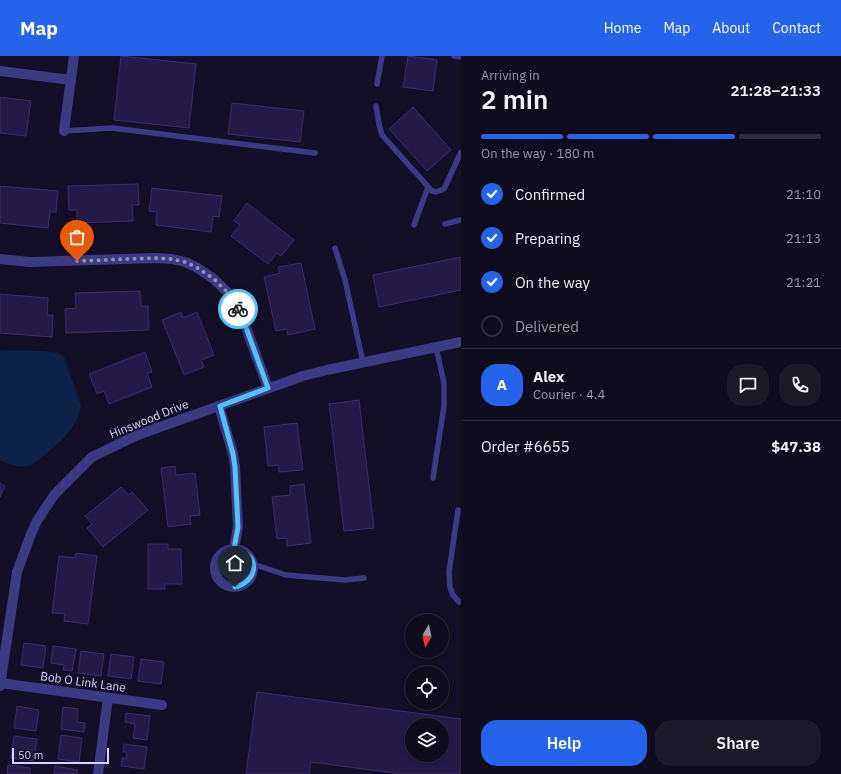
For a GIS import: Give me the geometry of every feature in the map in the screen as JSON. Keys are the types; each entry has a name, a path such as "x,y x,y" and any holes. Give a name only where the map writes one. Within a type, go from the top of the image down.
{"street":[{"path":"64,131 74,56"},
{"path":"0,71 71,80"},
{"path":"0,259 30,262 155,258 172,259 185,262 196,267 214,279 231,296 244,322 268,388"},
{"name":"Hinswood Drive","path":"0,684 17,572 31,534 55,494 92,457 129,439 268,388 315,373 461,342"},
{"path":"220,406 235,467 238,527 234,549"},
{"path":"229,549 241,550 247,553 253,564 251,577 247,582 235,587 228,586 218,578 215,567 219,556 229,549"},
{"name":"Bob O Link Lane","path":"0,684 162,705"},
{"path":"98,774 108,698"}],"lane":[{"path":"377,84 382,56"},
{"path":"454,56 461,57"},
{"path":"376,106 382,135 432,191 436,192 444,189 461,152"},
{"path":"64,131 112,128 315,153"},
{"path":"414,225 428,187"},
{"path":"445,224 461,220"},
{"path":"335,248 346,280 363,362"},
{"path":"433,478 444,406 444,383 436,347"},
{"path":"458,510 449,572 450,587 453,595 459,602 461,602"},
{"path":"253,564 286,574 345,580 364,578"}],"water":[{"path":"0,350 59,353 64,357 81,406 76,421 68,434 45,455 27,466 16,466 0,460"}],"building":[{"path":"121,56 196,64 189,128 114,120"},
{"path":"408,56 437,60 433,91 403,87"},
{"path":"0,97 31,101 26,136 0,133"},
{"path":"232,103 304,111 300,142 228,134"},
{"path":"413,107 451,150 427,171 389,129"},
{"path":"138,184 139,205 132,205 133,221 77,223 77,210 69,210 68,186"},
{"path":"0,186 58,191 56,212 50,212 48,228 0,223"},
{"path":"152,188 222,196 219,217 213,216 211,232 156,225 157,212 149,211"},
{"path":"247,203 294,240 281,256 277,253 268,264 231,236 240,225 234,221"},
{"path":"461,257 461,290 379,307 373,275"},
{"path":"301,263 315,329 288,335 287,329 276,331 264,277 280,273 278,267"},
{"path":"140,291 141,306 148,306 149,330 66,333 65,309 76,308 75,293"},
{"path":"0,294 48,298 47,315 53,315 52,337 0,333"},
{"path":"181,312 183,318 197,312 214,355 201,360 204,367 184,375 162,320"},
{"path":"145,352 152,372 147,373 152,387 109,404 104,391 97,394 89,374"},
{"path":"359,400 374,528 344,531 329,404"},
{"path":"297,423 303,470 279,472 278,465 268,466 264,427"},
{"path":"175,466 176,475 195,473 200,515 190,516 191,524 168,527 161,468"},
{"path":"0,483 5,486 0,497"},
{"path":"304,484 311,543 287,546 287,538 277,539 272,497 290,495 290,486"},
{"path":"121,487 128,495 132,492 148,510 103,547 87,528 92,524 85,516"},
{"path":"148,544 168,544 168,549 181,549 182,584 165,584 165,589 148,589"},
{"path":"76,553 97,556 88,624 64,621 65,614 52,613 59,556 75,558"},
{"path":"24,643 46,646 43,668 21,665"},
{"path":"53,646 76,649 72,671 63,670 64,665 51,663"},
{"path":"81,651 104,654 101,676 78,673"},
{"path":"111,654 134,657 131,679 108,676"},
{"path":"141,659 164,662 161,684 138,681"},
{"path":"257,692 461,719 461,774 401,774 311,762 309,774 246,774"},
{"path":"17,706 39,710 36,731 14,728"},
{"path":"63,707 78,709 77,722 85,723 84,732 61,729"},
{"path":"126,713 150,716 147,740 133,738 135,724 125,722"},
{"path":"61,735 82,738 79,762 58,759"},
{"path":"14,736 37,739 34,761 11,758"},
{"path":"124,744 147,747 144,769 121,766 122,758 126,759 127,752 123,752"},
{"path":"8,765 30,768 30,774 7,774"},
{"path":"55,766 78,770 77,774 54,774"}],"way so far":[{"path":"77,261 155,258 172,259 185,262 208,274 214,279 231,296 238,309"}],"route":[{"path":"235,587 247,582 251,577 253,564 247,553 234,549 238,527 235,467 220,406 268,388 238,309"}]}
